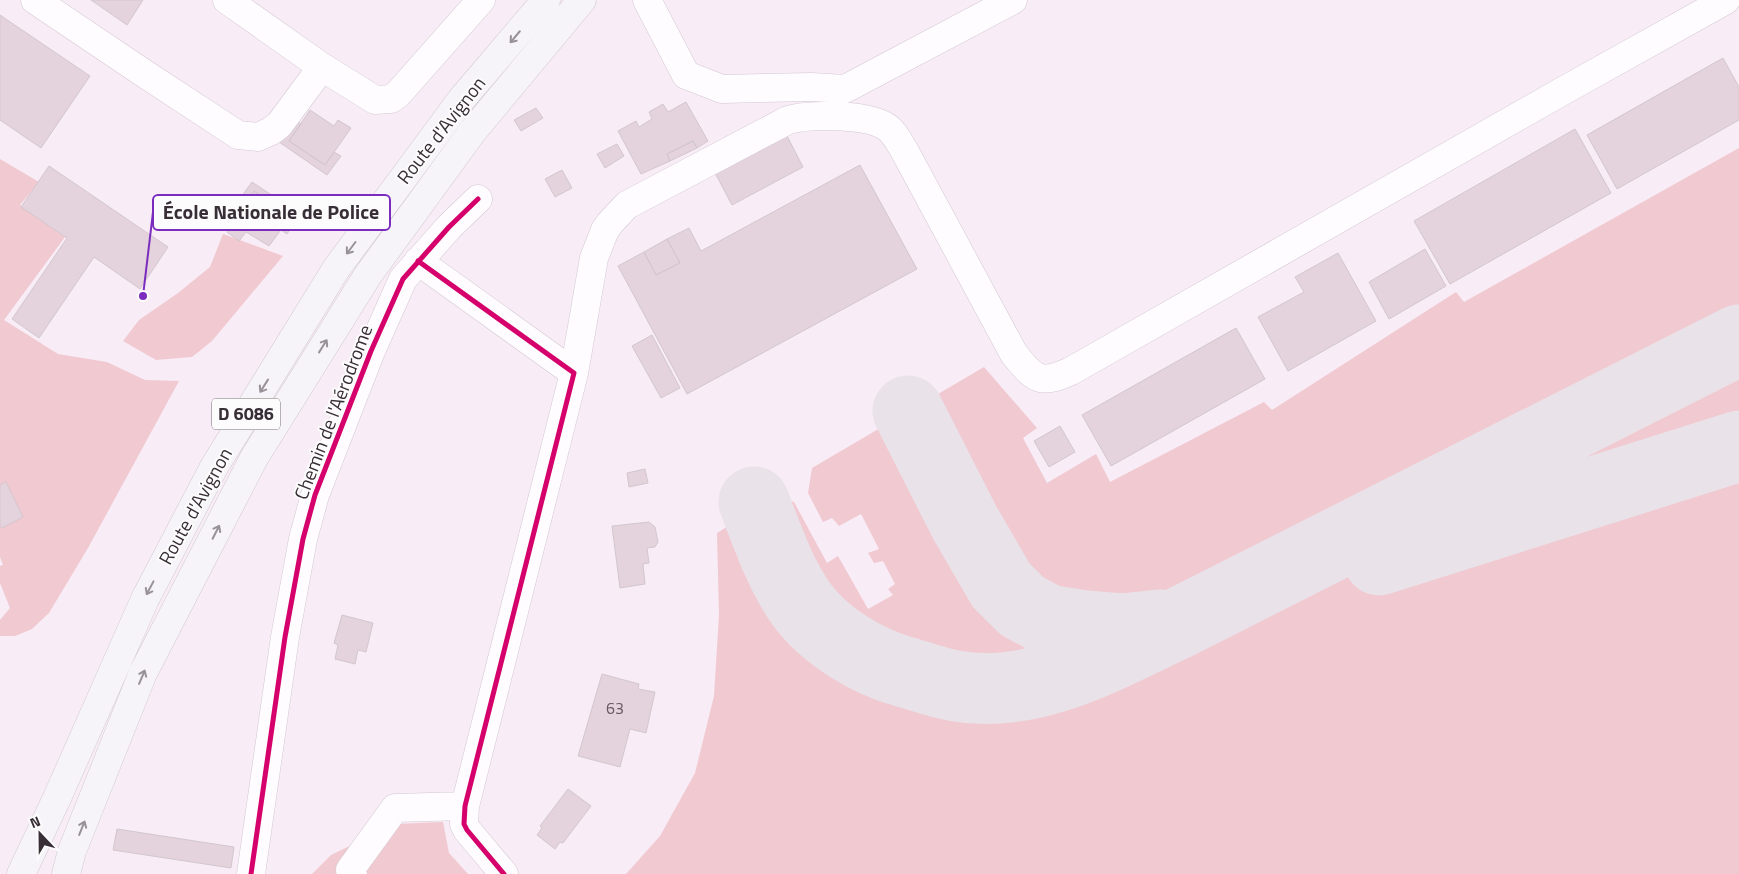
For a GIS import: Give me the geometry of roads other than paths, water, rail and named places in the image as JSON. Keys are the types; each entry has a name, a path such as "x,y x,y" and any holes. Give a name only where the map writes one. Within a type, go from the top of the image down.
{"main road":[{"name":"Route d'Avignon","path":"21,874 57,798 144,599 214,467 336,269 461,100 546,0"},
{"name":"Route d'Avignon","path":"66,874 72,851 143,673 254,458 368,275 473,131 582,0"}],"street":[{"path":"35,0 238,135 258,137 279,125 322,67"},
{"path":"227,0 322,67 374,100 391,99 404,87 481,0"},
{"path":"647,0 686,75 722,89 811,87 845,90 1013,0"},
{"path":"504,874 466,830 464,806 574,372 594,258 598,244 610,223 627,205 788,120 803,117 862,117 886,126 894,134 1014,354 1027,371 1035,377 1047,379 1071,371 1552,96 1726,0"},
{"name":"Chemin de l'Aérodrome","path":"251,874 284,637 302,539 315,495 371,352 403,279 449,227 478,199"},
{"path":"418,261 574,372"},
{"path":"353,874 350,870 395,808 464,806"}],"place":[{"name":"École Nationale de Police","path":"143,296"}]}
